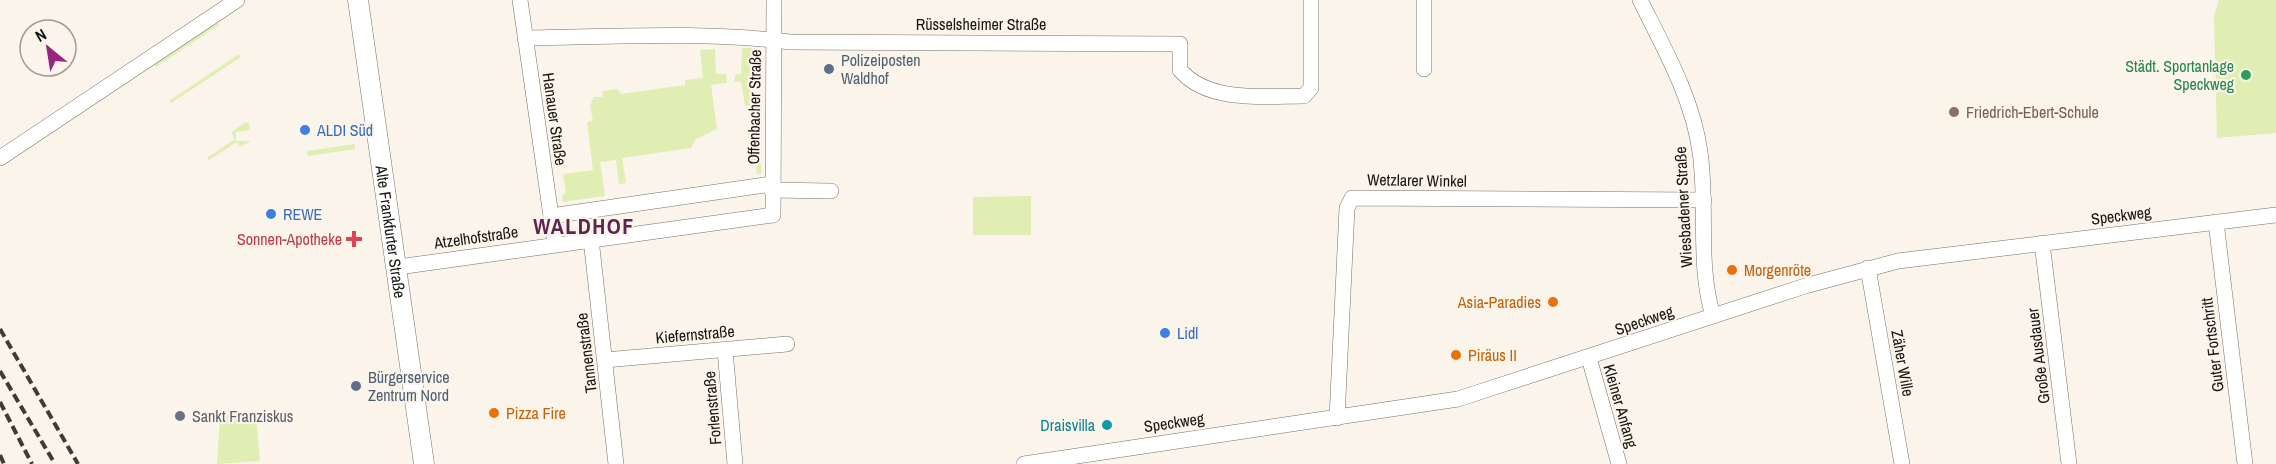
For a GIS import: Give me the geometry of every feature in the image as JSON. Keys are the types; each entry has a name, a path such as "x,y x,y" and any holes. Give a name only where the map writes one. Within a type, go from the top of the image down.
{"street":[{"path":"0,158 237,0"},
{"name":"Alte Frankfurter Straße","path":"358,0 398,267 424,464"},
{"name":"Hanauer Straße","path":"520,0 555,244"},
{"name":"Offenbacher Straße","path":"773,215 774,0"},
{"name":"Rüsselsheimer Straße","path":"525,38 1180,44 1180,70 1189,81 1221,94 1304,96 1311,88 1311,0"},
{"path":"1424,0 1424,69"},
{"name":"Wiesbadener Straße","path":"1640,0 1666,52 1696,130 1704,200 1705,283 1713,316"},
{"path":"551,216 772,187 831,191"},
{"name":"Wetzlarer Winkel","path":"1338,418 1347,208 1352,198 1704,200"},
{"name":"Speckweg","path":"1024,464 1458,399 1713,316 1868,268 1898,261 2276,214"},
{"name":"Atzelhofstraße","path":"398,267 773,215"},
{"name":"Guter Fortschritt","path":"2216,222 2244,464"},
{"name":"Tannenstraße","path":"591,239 616,464"},
{"name":"Große Ausdauer","path":"2042,243 2069,464"},
{"name":"Zäher Wille","path":"1868,268 1902,464"},
{"name":"Kiefernstraße","path":"605,360 787,344"},
{"name":"Forlenstraße","path":"725,350 735,464"},
{"name":"Kleiner Anfang","path":"1589,358 1619,464"}],"green space":[{"name":"Städt. Sportanlage Speckweg","path":"2219,0 2276,0 2276,133 2217,138 2214,17"},
{"path":"217,22 219,25 156,67 154,64"},
{"path":"742,48 752,48 752,105 745,106 741,81 734,82 736,74 741,74"},
{"path":"715,49 716,74 726,74 727,83 711,85 717,129 696,139 691,148 622,158 626,183 619,184 616,160 600,162 605,196 563,202 562,195 566,193 563,174 593,170 587,122 593,121 590,106 594,97 603,97 602,91 617,89 621,94 685,85 685,80 703,78 700,50"},
{"path":"239,54 241,57 171,103 169,101"},
{"path":"246,122 249,123 250,130 236,132 236,141 251,141 240,147 237,142 209,160 207,158 235,139 231,132"},
{"path":"747,127 752,127 752,138 756,138 756,162 761,162 761,174 757,174 756,166 749,165 746,157 747,148 750,147"},
{"path":"355,144 355,149 308,156 307,151"},
{"path":"1031,196 1031,235 973,235 973,197"},
{"path":"248,414 248,417 256,416 260,461 217,464 220,419 225,415"}],"railway":[{"path":"0,329 78,464"},
{"path":"0,371 55,464"},
{"path":"0,402 32,464"},
{"path":"0,455 4,464"}],"place":[{"name":"Polizeiposten Waldhof","path":"829,69"},
{"name":"Städt. Sportanlage Speckweg","path":"2246,75"},
{"name":"Friedrich-Ebert-Schule","path":"1954,112"},
{"name":"ALDI Süd","path":"305,130"},
{"name":"REWE","path":"271,214"},
{"name":"Sonnen-Apotheke","path":"354,239"},
{"name":"Morgenröte","path":"1732,270"},
{"name":"Asia-Paradies","path":"1553,302"},
{"name":"Lidl","path":"1165,333"},
{"name":"Piräus II","path":"1456,355"},
{"name":"Bürgerservice Zentrum Nord","path":"356,386"},
{"name":"Pizza Fire","path":"494,413"},
{"name":"Sankt Franziskus","path":"180,416"},
{"name":"Draisvilla","path":"1107,425"}],"district":[{"name":"WALDHOF","path":"584,226"}]}
